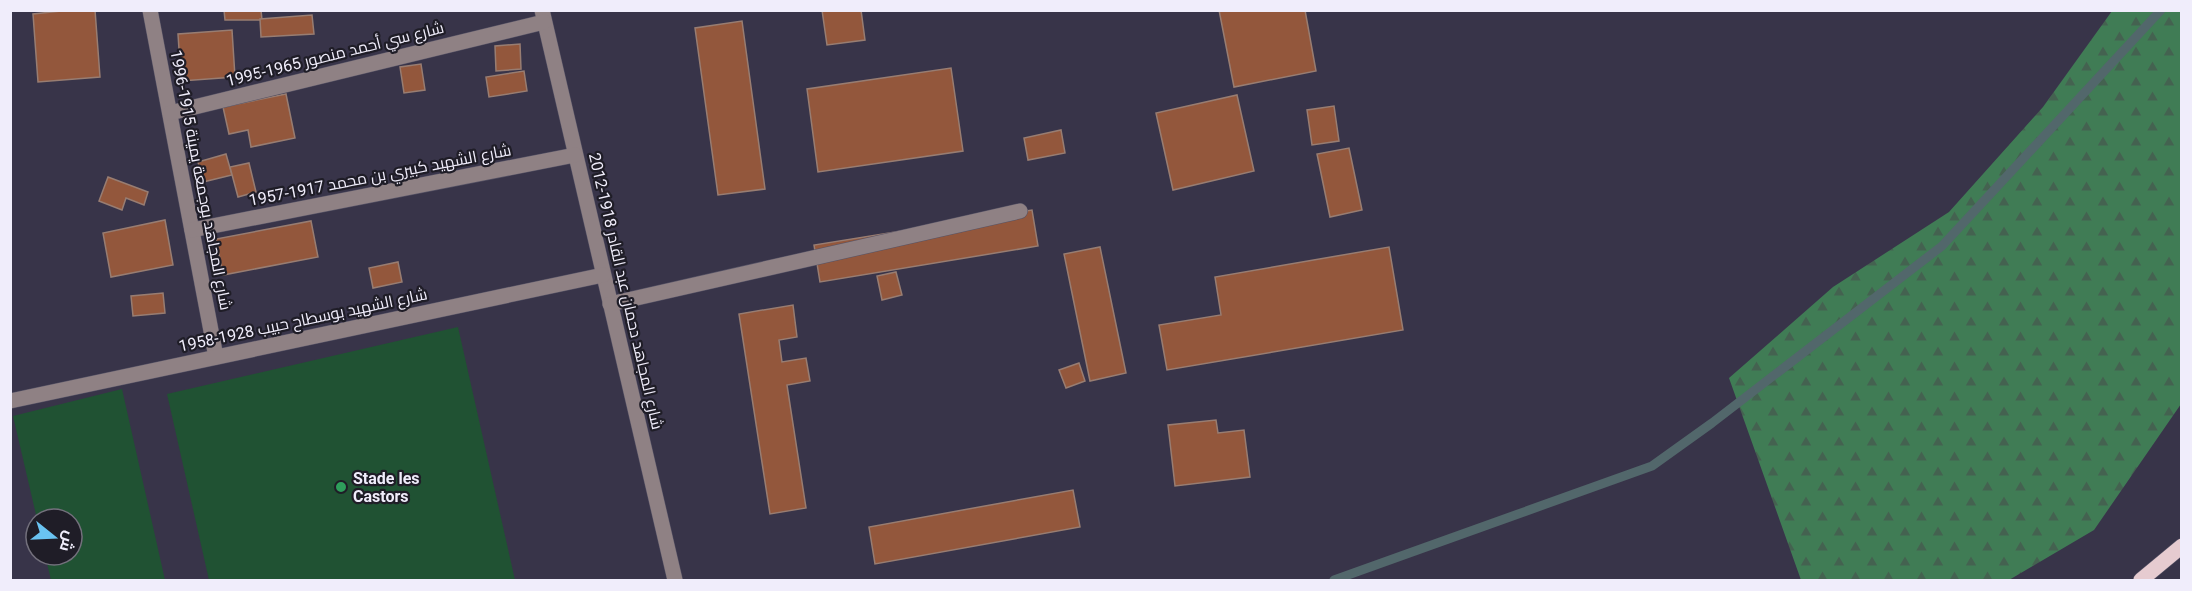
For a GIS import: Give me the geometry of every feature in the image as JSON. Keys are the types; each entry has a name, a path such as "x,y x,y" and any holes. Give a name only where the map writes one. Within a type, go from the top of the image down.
{"main road":[{"path":"2141,580 2181,546"}],"street":[{"name":"شارع المجاهد بوجمعة يمينة 1915-1996","path":"150,10 216,357"},
{"name":"شارع سي أحمد منصور 1965-1995","path":"170,113 543,16"},
{"name":"شارع المجاهد دحمان عبد القادر 1918-2012","path":"543,16 675,580"},
{"name":"شارع الشهيد كبيري بن محمد 1917-1957","path":"192,230 575,154"},
{"path":"610,304 1020,211"},
{"name":"شارع الشهيد بوسطاح حبيب 1928-1958","path":"10,401 603,275"}],"green space":[{"path":"2112,11 2181,11 2181,404 2094,530 2009,580 1801,580 1729,378 1833,287 1949,212 2043,107"},
{"name":"Stade les Castors","path":"458,327 515,580 209,580 167,394"},
{"path":"122,389 165,580 51,580 48,567 84,567 84,507 34,507 13,416"}],"building":[{"path":"95,10 100,77 38,82 33,14"},
{"path":"224,10 261,10 262,20 225,20"},
{"path":"822,10 861,10 865,40 827,45"},
{"path":"1219,10 1305,10 1316,71 1234,87"},
{"path":"312,15 314,34 261,37 260,19"},
{"path":"742,21 765,189 718,195 695,28"},
{"path":"232,30 235,77 181,81 178,34"},
{"path":"520,44 521,69 496,71 495,46"},
{"path":"421,64 425,90 404,93 400,67"},
{"path":"951,68 963,151 818,172 807,89"},
{"path":"524,71 527,91 489,97 486,77"},
{"path":"286,94 295,138 251,147 248,130 229,134 223,107"},
{"path":"1237,95 1254,171 1173,190 1156,113"},
{"path":"1334,106 1339,141 1312,145 1307,110"},
{"path":"1061,130 1065,153 1028,160 1024,138"},
{"path":"1349,148 1362,210 1330,217 1317,154"},
{"path":"226,154 232,175 203,182 198,162"},
{"path":"249,163 256,192 238,197 230,167"},
{"path":"108,177 148,192 144,205 126,198 122,210 99,201"},
{"path":"1032,210 1038,246 820,282 814,245"},
{"path":"165,220 173,265 111,277 103,233"},
{"path":"311,221 318,257 223,275 216,239"},
{"path":"1100,247 1126,373 1090,381 1064,254"},
{"path":"1389,247 1403,330 1167,370 1159,325 1221,315 1215,277"},
{"path":"398,262 402,282 373,288 369,268"},
{"path":"896,272 902,295 882,300 877,276"},
{"path":"163,293 165,313 133,316 131,296"},
{"path":"793,305 797,337 779,340 782,362 806,358 810,381 787,385 806,508 770,514 739,314"},
{"path":"1079,363 1085,381 1066,388 1059,370"},
{"path":"1216,420 1218,433 1244,430 1250,477 1175,486 1168,425"},
{"path":"1073,490 1080,527 875,564 869,527"}],"waterway":[{"path":"1334,580 1652,466 1712,423 1942,246 2161,10"}],"place":[{"name":"Stade les Castors","path":"341,487"}]}
